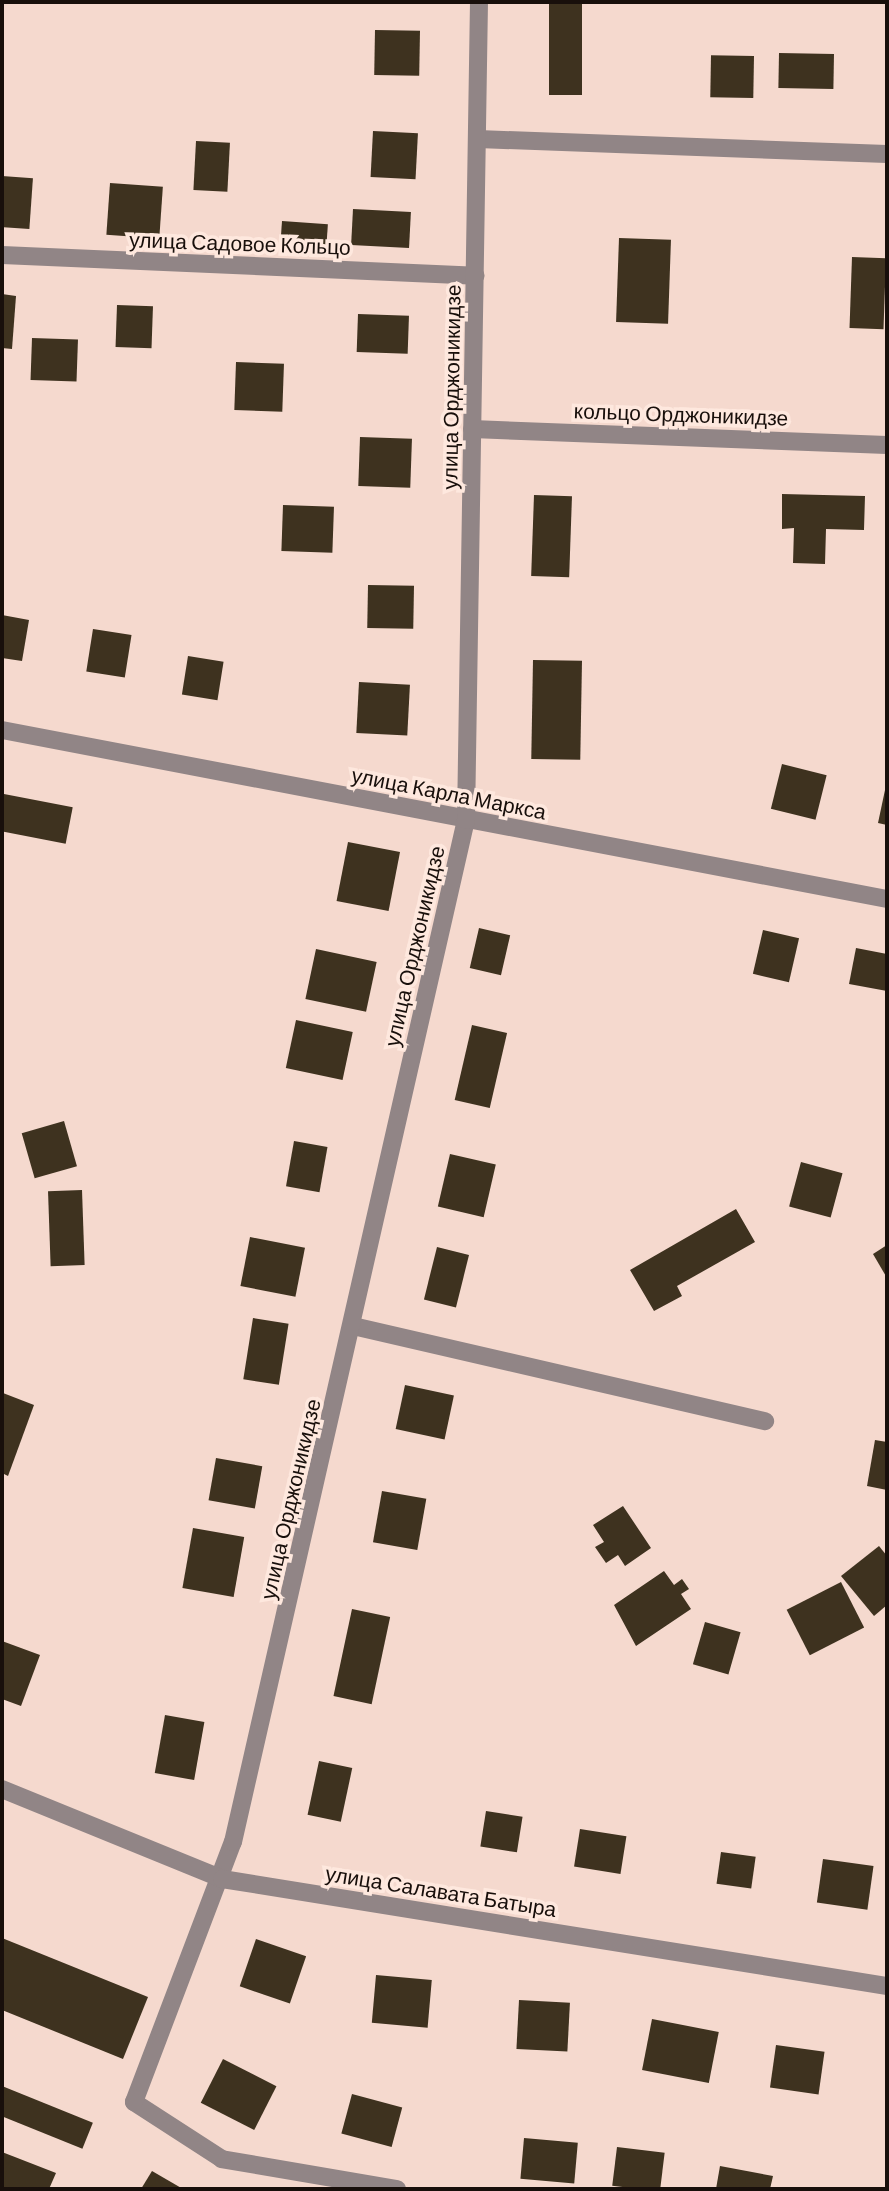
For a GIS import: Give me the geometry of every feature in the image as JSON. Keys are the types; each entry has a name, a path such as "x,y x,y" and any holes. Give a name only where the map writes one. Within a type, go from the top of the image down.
{"street":[{"name":"улица Орджоникидзе","path":"397,2189 222,2159 134,2102 222,1879 353,1326 466,820 479,2"},
{"path":"478,139 887,154"},
{"name":"улица Садовое Кольцо","path":"2,255 475,276"},
{"name":"кольцо Орджоникидзе","path":"472,429 887,445"},
{"name":"улица Карла Маркса","path":"2,730 887,899"},
{"path":"353,1326 765,1421"},
{"name":"улица Салавата Батыра","path":"2,1789 222,1879 887,1986"}],"building":[{"path":"549,2 582,2 582,95 549,95"},
{"path":"375,30 420,31 419,76 374,75"},
{"path":"779,53 834,54 833,89 778,88"},
{"path":"711,55 754,56 753,98 710,97"},
{"path":"373,131 418,133 416,179 371,177"},
{"path":"196,141 230,143 227,192 193,190"},
{"path":"2,176 33,178 29,229 2,227"},
{"path":"110,183 163,187 159,239 106,235"},
{"path":"353,209 411,212 409,248 351,245"},
{"path":"282,221 328,224 326,254 280,251"},
{"path":"619,238 671,240 668,324 616,322"},
{"path":"852,257 886,258 884,329 850,328"},
{"path":"2,294 16,296 12,349 2,348"},
{"path":"117,305 153,306 152,348 116,347"},
{"path":"358,314 409,316 408,354 357,352"},
{"path":"32,338 78,340 77,382 31,380"},
{"path":"236,362 284,364 282,412 234,410"},
{"path":"360,437 412,439 410,488 358,486"},
{"path":"782,494 865,496 864,530 826,529 825,564 793,563 794,528 782,529"},
{"path":"534,495 572,496 569,577 531,576"},
{"path":"283,505 334,507 332,553 281,551"},
{"path":"368,585 414,586 413,629 367,628"},
{"path":"2,615 29,620 22,661 2,658"},
{"path":"93,629 132,635 125,678 86,671"},
{"path":"188,656 224,662 217,700 182,695"},
{"path":"533,660 582,661 580,760 531,759"},
{"path":"359,682 410,685 407,736 356,733"},
{"path":"782,764 827,775 816,820 771,809"},
{"path":"887,790 887,825 878,823"},
{"path":"4,794 73,807 66,844 2,831"},
{"path":"348,842 400,852 389,911 337,901"},
{"path":"479,928 510,935 501,975 470,968"},
{"path":"763,930 799,938 789,982 753,974"},
{"path":"856,948 887,954 887,991 849,984"},
{"path":"316,949 377,962 366,1012 305,999"},
{"path":"296,1020 353,1032 343,1080 286,1068"},
{"path":"472,1025 507,1033 490,1108 455,1100"},
{"path":"64,1121 77,1166 35,1178 22,1133"},
{"path":"294,1141 327,1147 319,1192 286,1186"},
{"path":"450,1154 496,1165 484,1217 438,1207"},
{"path":"801,1162 843,1173 831,1218 789,1206"},
{"path":"82,1190 85,1265 51,1266 48,1191"},
{"path":"736,1209 755,1242 677,1286 682,1296 654,1311 630,1270"},
{"path":"250,1237 305,1248 295,1297 240,1286"},
{"path":"887,1245 887,1278 873,1254"},
{"path":"437,1247 469,1255 456,1307 424,1299"},
{"path":"253,1318 289,1324 279,1385 243,1379"},
{"path":"405,1385 454,1395 445,1439 396,1429"},
{"path":"3,1393 34,1405 8,1476 2,1473"},
{"path":"875,1440 887,1442 887,1490 867,1486"},
{"path":"216,1458 262,1466 255,1509 209,1500"},
{"path":"382,1491 426,1499 417,1550 373,1542"},
{"path":"623,1506 651,1548 625,1566 618,1555 606,1563 595,1547 604,1542 593,1525"},
{"path":"193,1528 244,1537 234,1597 182,1588"},
{"path":"879,1546 887,1556 887,1605 874,1616 841,1576"},
{"path":"664,1571 674,1585 682,1579 689,1589 681,1594 691,1609 636,1646 614,1605"},
{"path":"841,1582 864,1627 810,1655 787,1610"},
{"path":"352,1609 390,1617 372,1704 333,1696"},
{"path":"705,1622 741,1632 728,1674 693,1664"},
{"path":"2,1641 40,1655 21,1706 2,1699"},
{"path":"165,1715 204,1722 194,1780 155,1773"},
{"path":"319,1761 352,1768 341,1822 308,1815"},
{"path":"486,1811 523,1817 517,1852 480,1847"},
{"path":"580,1829 626,1836 620,1874 574,1867"},
{"path":"721,1852 756,1857 751,1889 717,1884"},
{"path":"823,1859 874,1866 867,1910 817,1903"},
{"path":"2,1938 148,1997 123,2059 2,2010"},
{"path":"256,1939 306,1956 290,2004 240,1986"},
{"path":"376,1975 432,1980 428,2028 372,2023"},
{"path":"519,2000 570,2003 567,2052 516,2049"},
{"path":"652,2019 719,2032 709,2083 642,2070"},
{"path":"776,2045 825,2052 819,2094 770,2088"},
{"path":"223,2059 276,2086 254,2130 201,2103"},
{"path":"2,2086 93,2123 82,2149 2,2116"},
{"path":"352,2094 402,2107 392,2147 341,2134"},
{"path":"524,2138 578,2143 574,2184 520,2179"},
{"path":"617,2147 665,2153 660,2189 612,2186"},
{"path":"2,2152 56,2173 49,2189 2,2189"},
{"path":"720,2166 773,2176 770,2189 716,2189"},
{"path":"152,2171 183,2189 141,2189"}]}
